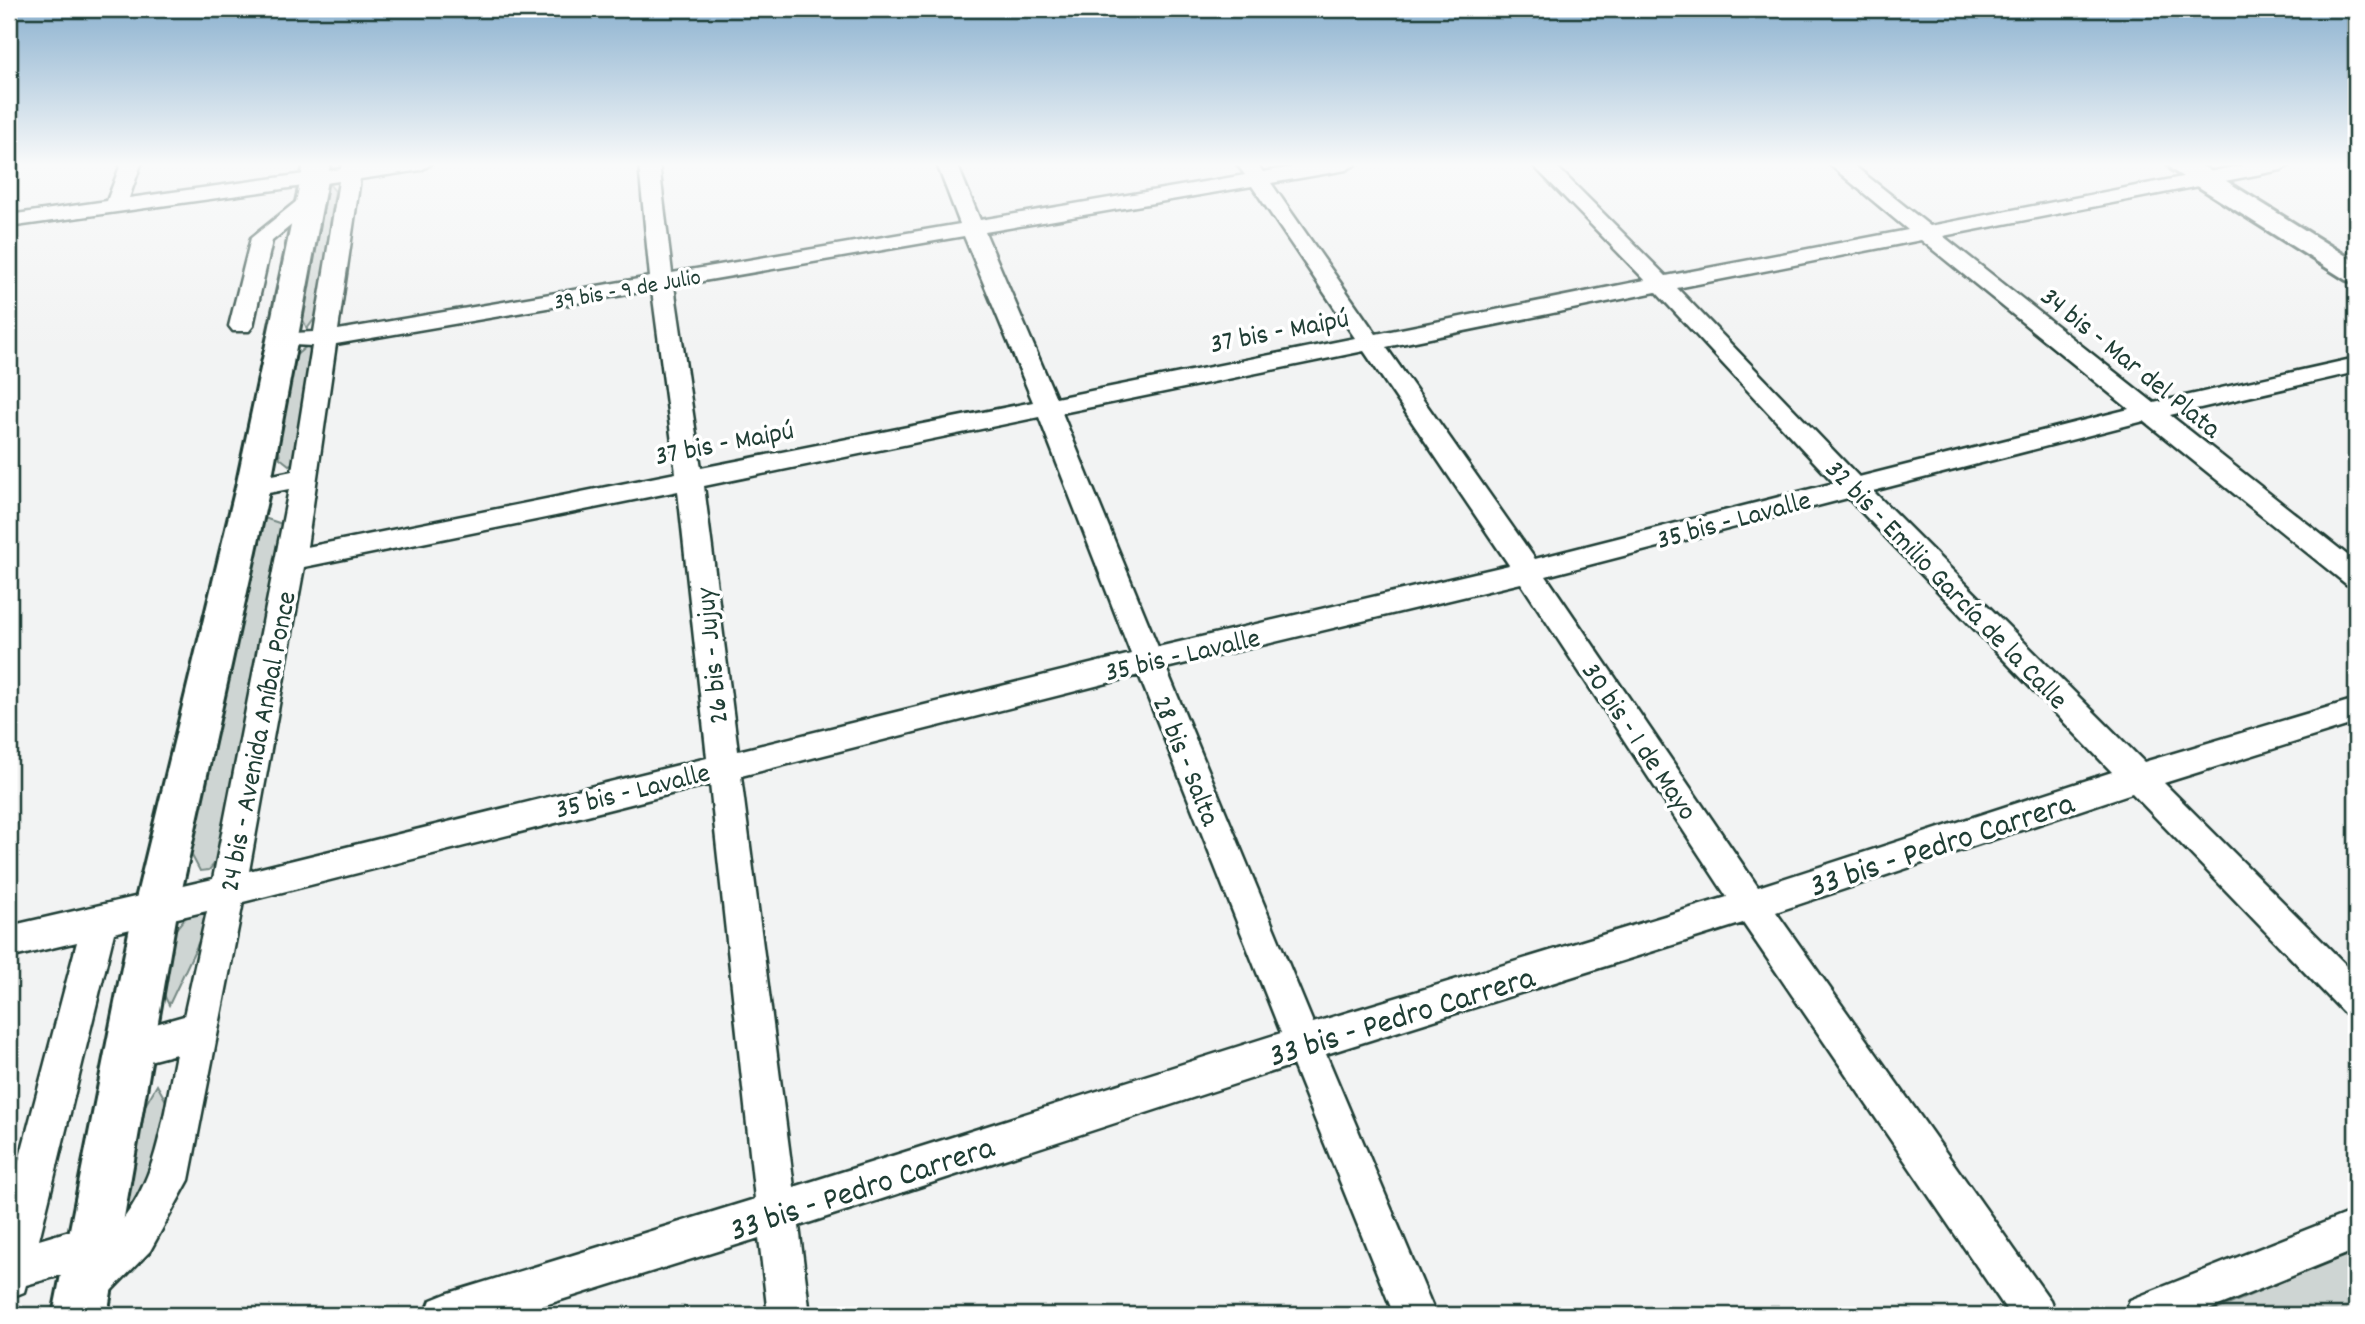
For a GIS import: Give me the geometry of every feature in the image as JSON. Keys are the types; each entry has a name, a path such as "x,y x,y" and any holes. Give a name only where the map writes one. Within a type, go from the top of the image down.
{"main road":[{"name":"24 bis - Avenida Aníbal Ponce","path":"86,1282 156,907 253,487 304,226"},
{"path":"2278,226 2356,274"}],"street":[{"path":"241,326 262,238 273,226"},
{"name":"24 bis - Avenida Aníbal Ponce","path":"86,1282 136,1237 169,1180 291,560 343,226"},
{"name":"26 bis - Jujuy","path":"656,226 690,481 789,1315"},
{"name":"39 bis - 9 de Julio","path":"281,339 326,339 981,226"},
{"name":"30 bis - 1 de Mayo","path":"1290,226 1528,571 1751,905 2035,1315"},
{"name":"32 bis - Emilio García de la Calle","path":"1603,226 1853,487 2356,1000"},
{"name":"34 bis - Mar del Plata","path":"1914,226 2356,577"},
{"name":"37 bis - Maipú","path":"291,560 1955,226"},
{"name":"28 bis - Salta","path":"970,228 1047,407 1302,1044 1415,1315"},
{"name":"35 bis - Lavalle","path":"9,942 228,891 1148,661 1528,571 2148,412 2356,365"},
{"path":"253,487 304,477"},
{"name":"33 bis - Pedro Carrera","path":"446,1315 1751,905 2139,777 2356,711"},
{"path":"86,1282 10,1273 100,919"},
{"path":"130,1048 200,1030"},
{"path":"2145,1315 2356,1230"}],"shaded area":[{"path":"314,226 330,226 317,315 307,329 298,308"},
{"path":"308,345 311,354 294,463 289,465 280,458 277,438 291,365 294,357"},
{"path":"261,517 282,524 221,856 209,870 200,871 189,850"},
{"path":"198,907 207,909 209,920 169,1005 163,992 161,964 170,938 187,916"},
{"path":"157,1085 166,1101 147,1198 119,1240 140,1114"},
{"path":"2356,1249 2356,1315 2205,1315"}]}
